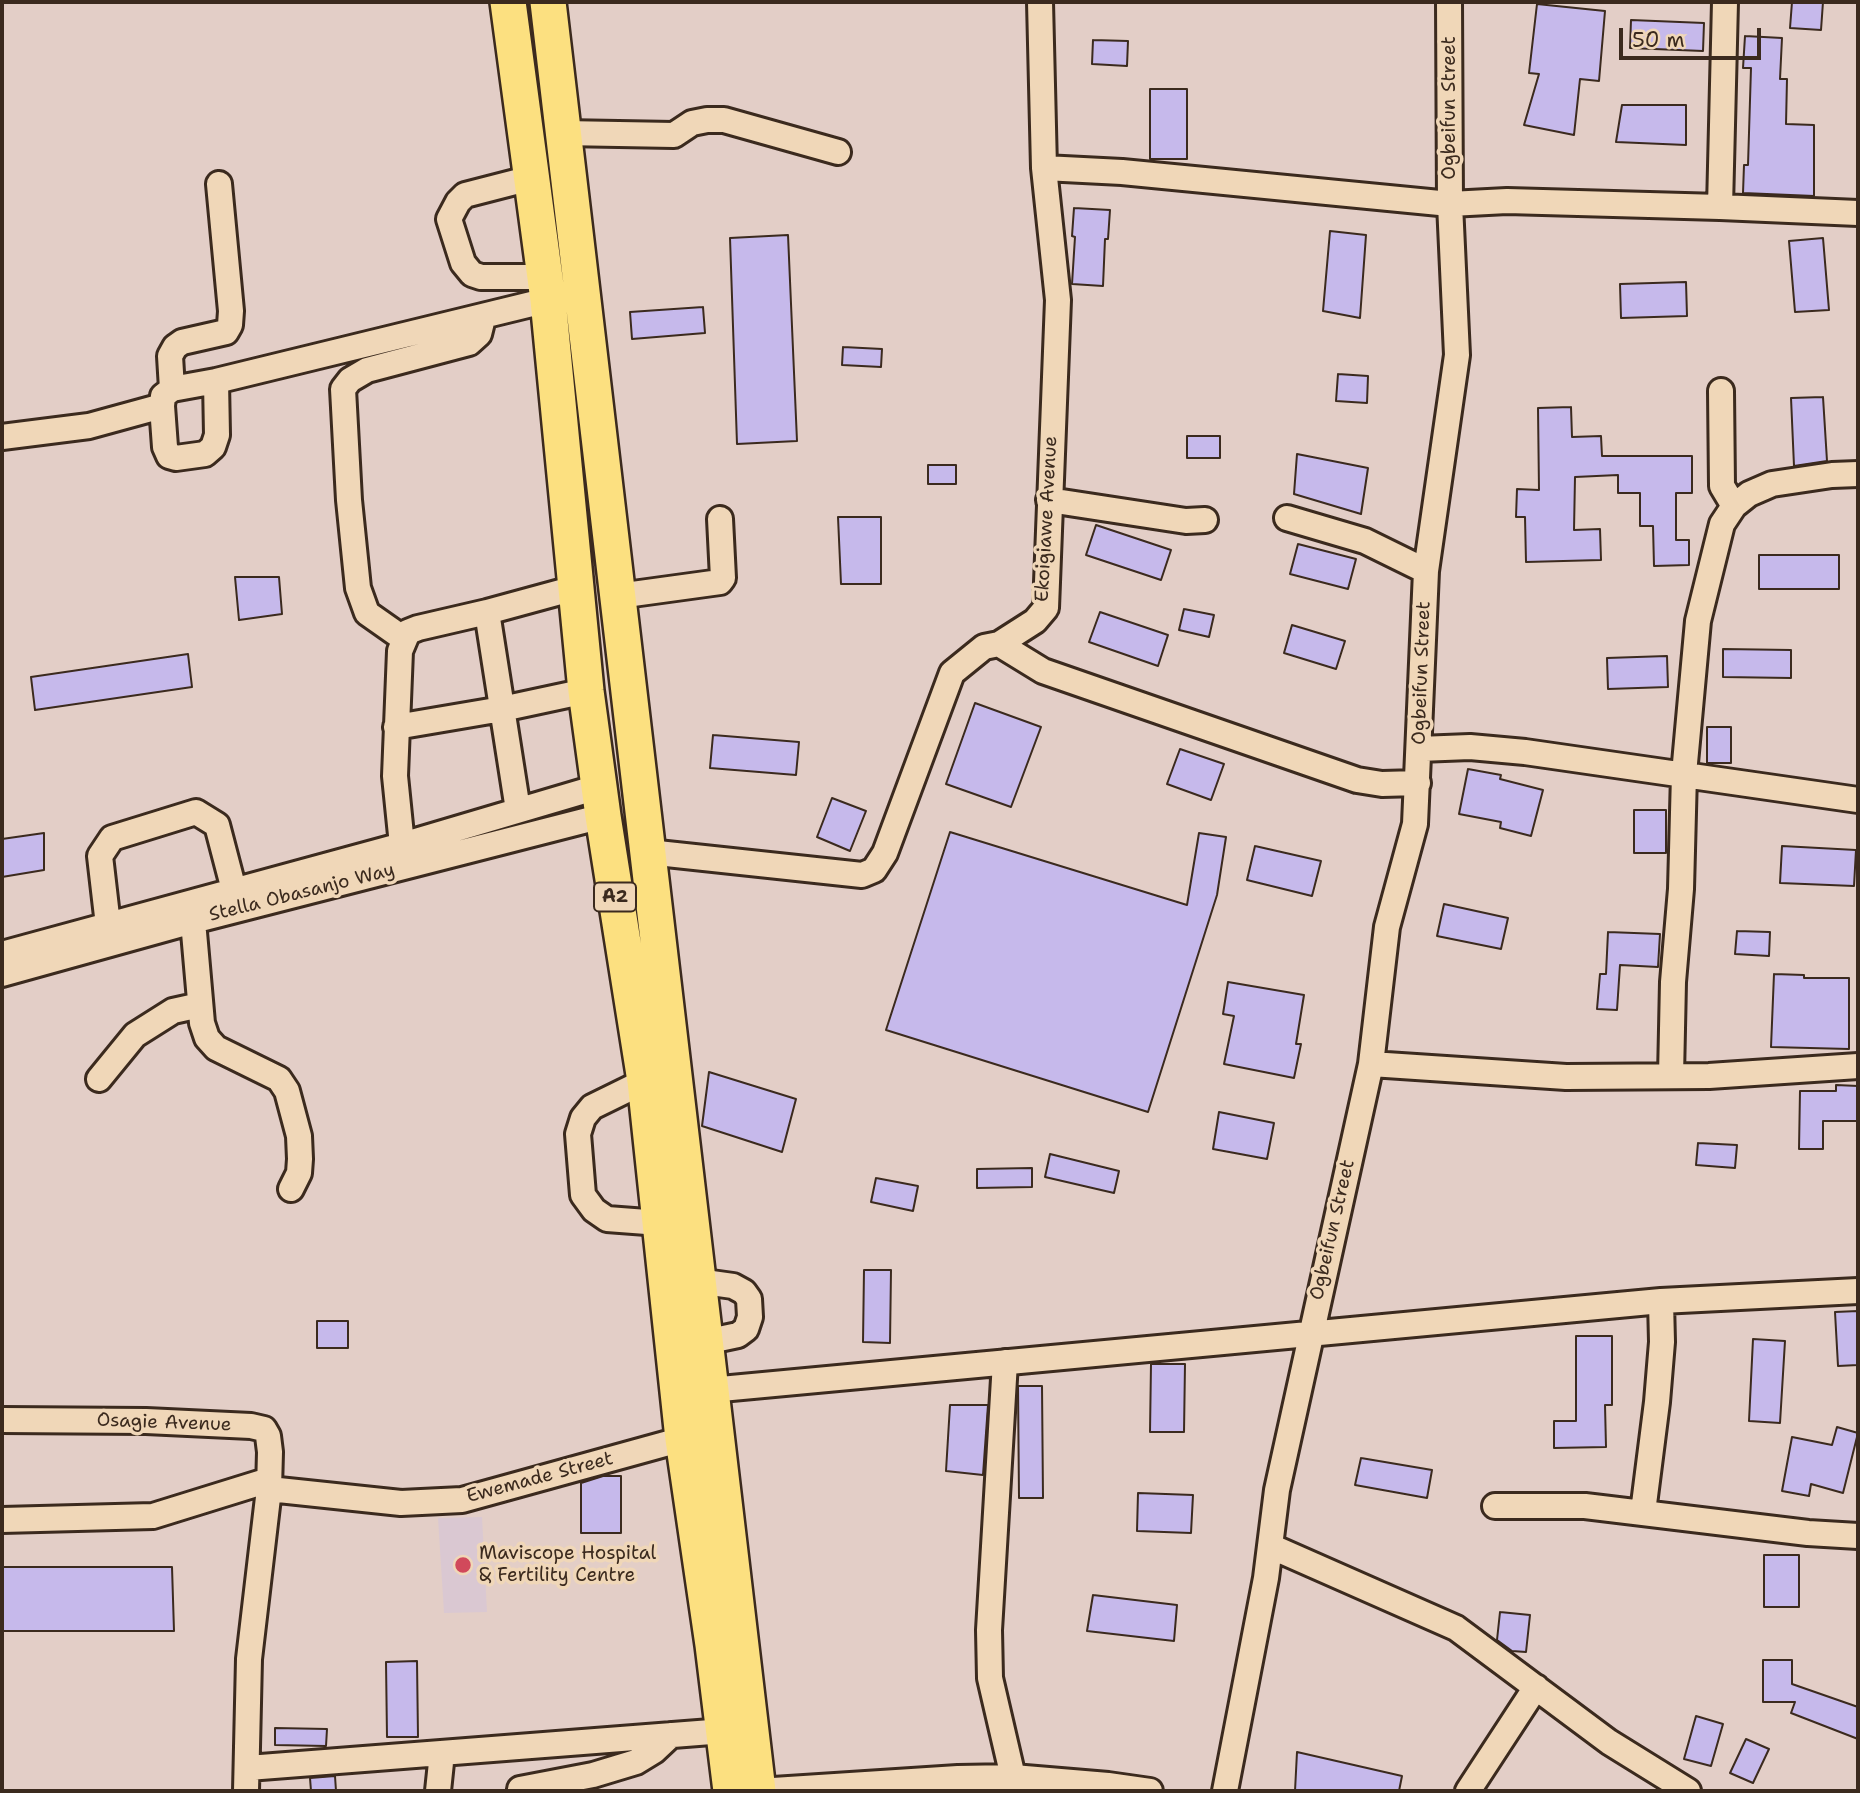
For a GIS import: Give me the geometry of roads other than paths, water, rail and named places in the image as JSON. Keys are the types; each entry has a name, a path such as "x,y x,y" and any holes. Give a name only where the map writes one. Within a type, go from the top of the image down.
{"highway":[{"name":"A2","path":"508,2 546,289 586,691 600,801 645,1081 683,1439 731,1791"},
{"name":"A2","path":"548,2 758,1791"}],"street":[{"name":"Ekoigiawe Avenue","path":"648,852 862,876 874,870 885,853 952,673 984,647 999,645 1035,621 1046,608 1058,300 1044,168 1040,2"},
{"name":"Ogbeifun Street","path":"1224,1791 1266,1578 1277,1490 1371,1064 1387,927 1415,824 1426,571 1457,355 1450,204 1449,2"},
{"path":"1720,206 1725,2"},
{"path":"563,133 674,135 692,123 724,120 838,152"},
{"path":"1044,168 1122,172 1450,204 1507,201 1720,206 1858,213"},
{"path":"530,178 465,195 457,202 449,219 463,263 472,274 546,289"},
{"path":"216,381 217,435 213,447 205,454 176,458 169,456 165,447 170,356 182,342 226,332 230,325 219,184"},
{"path":"2,437 89,426 216,381 483,317 546,289"},
{"path":"404,639 367,613 358,588 349,500 343,389 350,380 367,370 469,343 479,334 483,317"},
{"path":"1721,391 1722,486 1734,506"},
{"path":"1671,1076 1684,774 1698,621 1722,524 1734,506 1749,494 1772,484 1858,474"},
{"path":"1049,500 1186,521 1205,520"},
{"path":"1287,518 1364,541 1426,571"},
{"path":"618,596 720,582 723,578 719,519"},
{"path":"402,845 394,776 400,651 408,632 575,588"},
{"path":"487,612 518,810"},
{"path":"999,645 1043,671 1357,780 1382,784 1418,783"},
{"path":"396,727 586,691"},
{"path":"1419,749 1470,747 1684,774 1858,800"},
{"path":"2,954 402,845 518,810 600,801"},
{"name":"Stella Obasanjo Way","path":"2,974 193,921 600,801"},
{"path":"108,925 100,856 112,838 196,811 217,825 234,890"},
{"path":"193,921 202,1023 207,1038 216,1048 279,1079 287,1091 299,1136 300,1159 299,1173 291,1189"},
{"path":"99,1079 135,1035 173,1011 200,1005"},
{"path":"1371,1064 1566,1077 1709,1076 1858,1066"},
{"path":"645,1081 592,1107 583,1118 578,1134 583,1195 594,1210 607,1219 660,1223"},
{"path":"697,1281 733,1286 744,1292 749,1299 750,1317 746,1329 738,1335 705,1342"},
{"path":"710,1390 1661,1301 1858,1291"},
{"path":"1643,1512 1657,1402 1662,1342 1661,1301"},
{"path":"1005,1362 989,1642 990,1678 1013,1777"},
{"name":"Osagie Avenue","path":"2,1420 146,1421 251,1426 264,1429 268,1436 269,1485"},
{"name":"Ewemade Street","path":"269,1485 401,1503 462,1500 683,1439"},
{"path":"2,1520 153,1516 269,1485 248,1659 247,1780 442,1753 724,1731"},
{"path":"1495,1506 1585,1506 1858,1536"},
{"path":"1270,1546 1456,1628 1609,1742 1688,1791"},
{"path":"1468,1791 1536,1687"},
{"path":"520,1789 593,1775 636,1762 654,1751 671,1735"},
{"path":"438,1791 442,1753"},
{"path":"758,1791 1013,1777 1150,1791"}],"place":[{"name":"Maviscope Hospital & Fertility Centre","path":"463,1565"}]}
